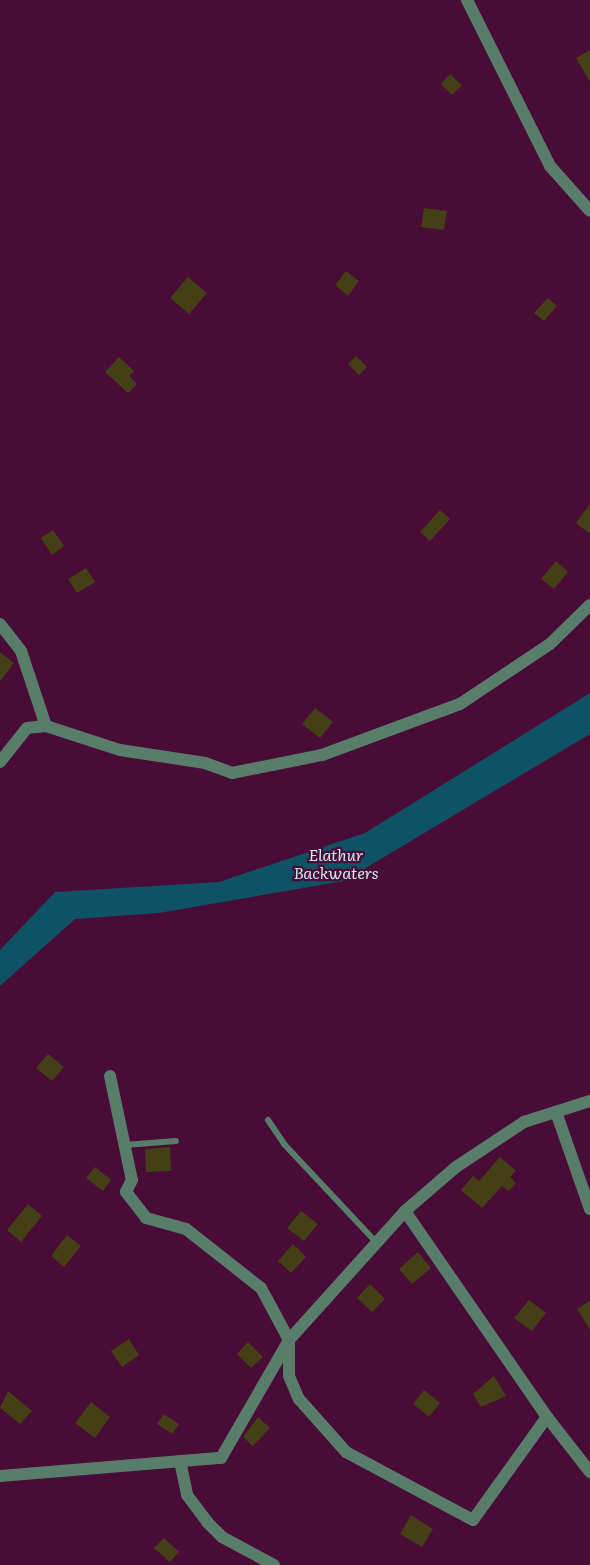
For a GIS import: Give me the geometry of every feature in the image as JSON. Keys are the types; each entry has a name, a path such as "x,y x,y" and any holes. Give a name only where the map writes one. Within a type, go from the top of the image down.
{"street":[{"path":"467,0 550,166 590,211"},
{"path":"0,762 27,728 46,726 120,750 205,763 232,773 322,755 460,704 550,644 590,604"},
{"path":"0,624 21,651 46,726"},
{"path":"110,1076 132,1180 126,1192 146,1218 186,1229 254,1282 289,1340 289,1376 299,1399 346,1452 473,1520 547,1417"},
{"path":"0,1476 220,1458 289,1340 405,1211 456,1167 524,1122 590,1101"},
{"path":"556,1112 590,1209"},
{"path":"405,1211 547,1417 590,1472"},
{"path":"180,1461 187,1495 207,1522 222,1537 274,1565"}],"lane":[{"path":"268,1120 284,1144 377,1243"},
{"path":"125,1145 176,1141"}],"water":[{"name":"Elathur Backwaters","path":"590,693 590,734 344,881 159,913 75,919 0,986 0,950 55,892 219,882 365,833"}],"building":[{"path":"590,50 590,82 576,58"},
{"path":"450,74 462,85 452,95 441,84"},
{"path":"424,208 447,211 444,230 421,227"},
{"path":"346,271 359,281 348,296 335,285"},
{"path":"188,277 207,293 189,314 170,298"},
{"path":"548,298 557,306 544,321 534,313"},
{"path":"356,356 367,367 359,375 348,364"},
{"path":"119,357 134,371 129,376 137,384 128,393 105,372"},
{"path":"590,504 590,534 576,523"},
{"path":"440,510 450,519 430,541 420,532"},
{"path":"53,530 64,546 52,555 41,538"},
{"path":"556,561 568,572 554,589 541,579"},
{"path":"86,568 95,582 77,593 68,579"},
{"path":"0,652 14,663 0,681"},
{"path":"315,708 333,722 320,738 302,724"},
{"path":"48,1054 64,1067 52,1081 36,1068"},
{"path":"170,1147 171,1171 146,1172 145,1149"},
{"path":"500,1157 516,1171 510,1177 516,1183 509,1191 502,1186 482,1208 461,1190 473,1176 479,1181"},
{"path":"95,1167 111,1180 103,1191 86,1178"},
{"path":"28,1204 42,1216 21,1242 7,1230"},
{"path":"301,1211 318,1224 304,1241 287,1228"},
{"path":"67,1235 81,1246 64,1267 51,1256"},
{"path":"293,1244 306,1257 291,1273 278,1261"},
{"path":"418,1252 431,1268 412,1284 399,1269"},
{"path":"370,1284 385,1299 372,1312 357,1298"},
{"path":"529,1300 546,1313 532,1331 514,1318"},
{"path":"590,1301 590,1330 577,1309"},
{"path":"129,1339 139,1355 122,1367 111,1351"},
{"path":"248,1342 263,1357 251,1368 237,1354"},
{"path":"494,1376 506,1396 481,1407 473,1394"},
{"path":"424,1390 440,1403 429,1417 413,1404"},
{"path":"8,1391 32,1411 20,1424 0,1408"},
{"path":"91,1402 110,1417 95,1438 75,1423"},
{"path":"164,1414 179,1424 172,1434 157,1424"},
{"path":"258,1417 270,1428 253,1446 243,1437"},
{"path":"411,1515 433,1529 422,1547 400,1534"},
{"path":"164,1538 179,1552 170,1562 154,1548"}]}
